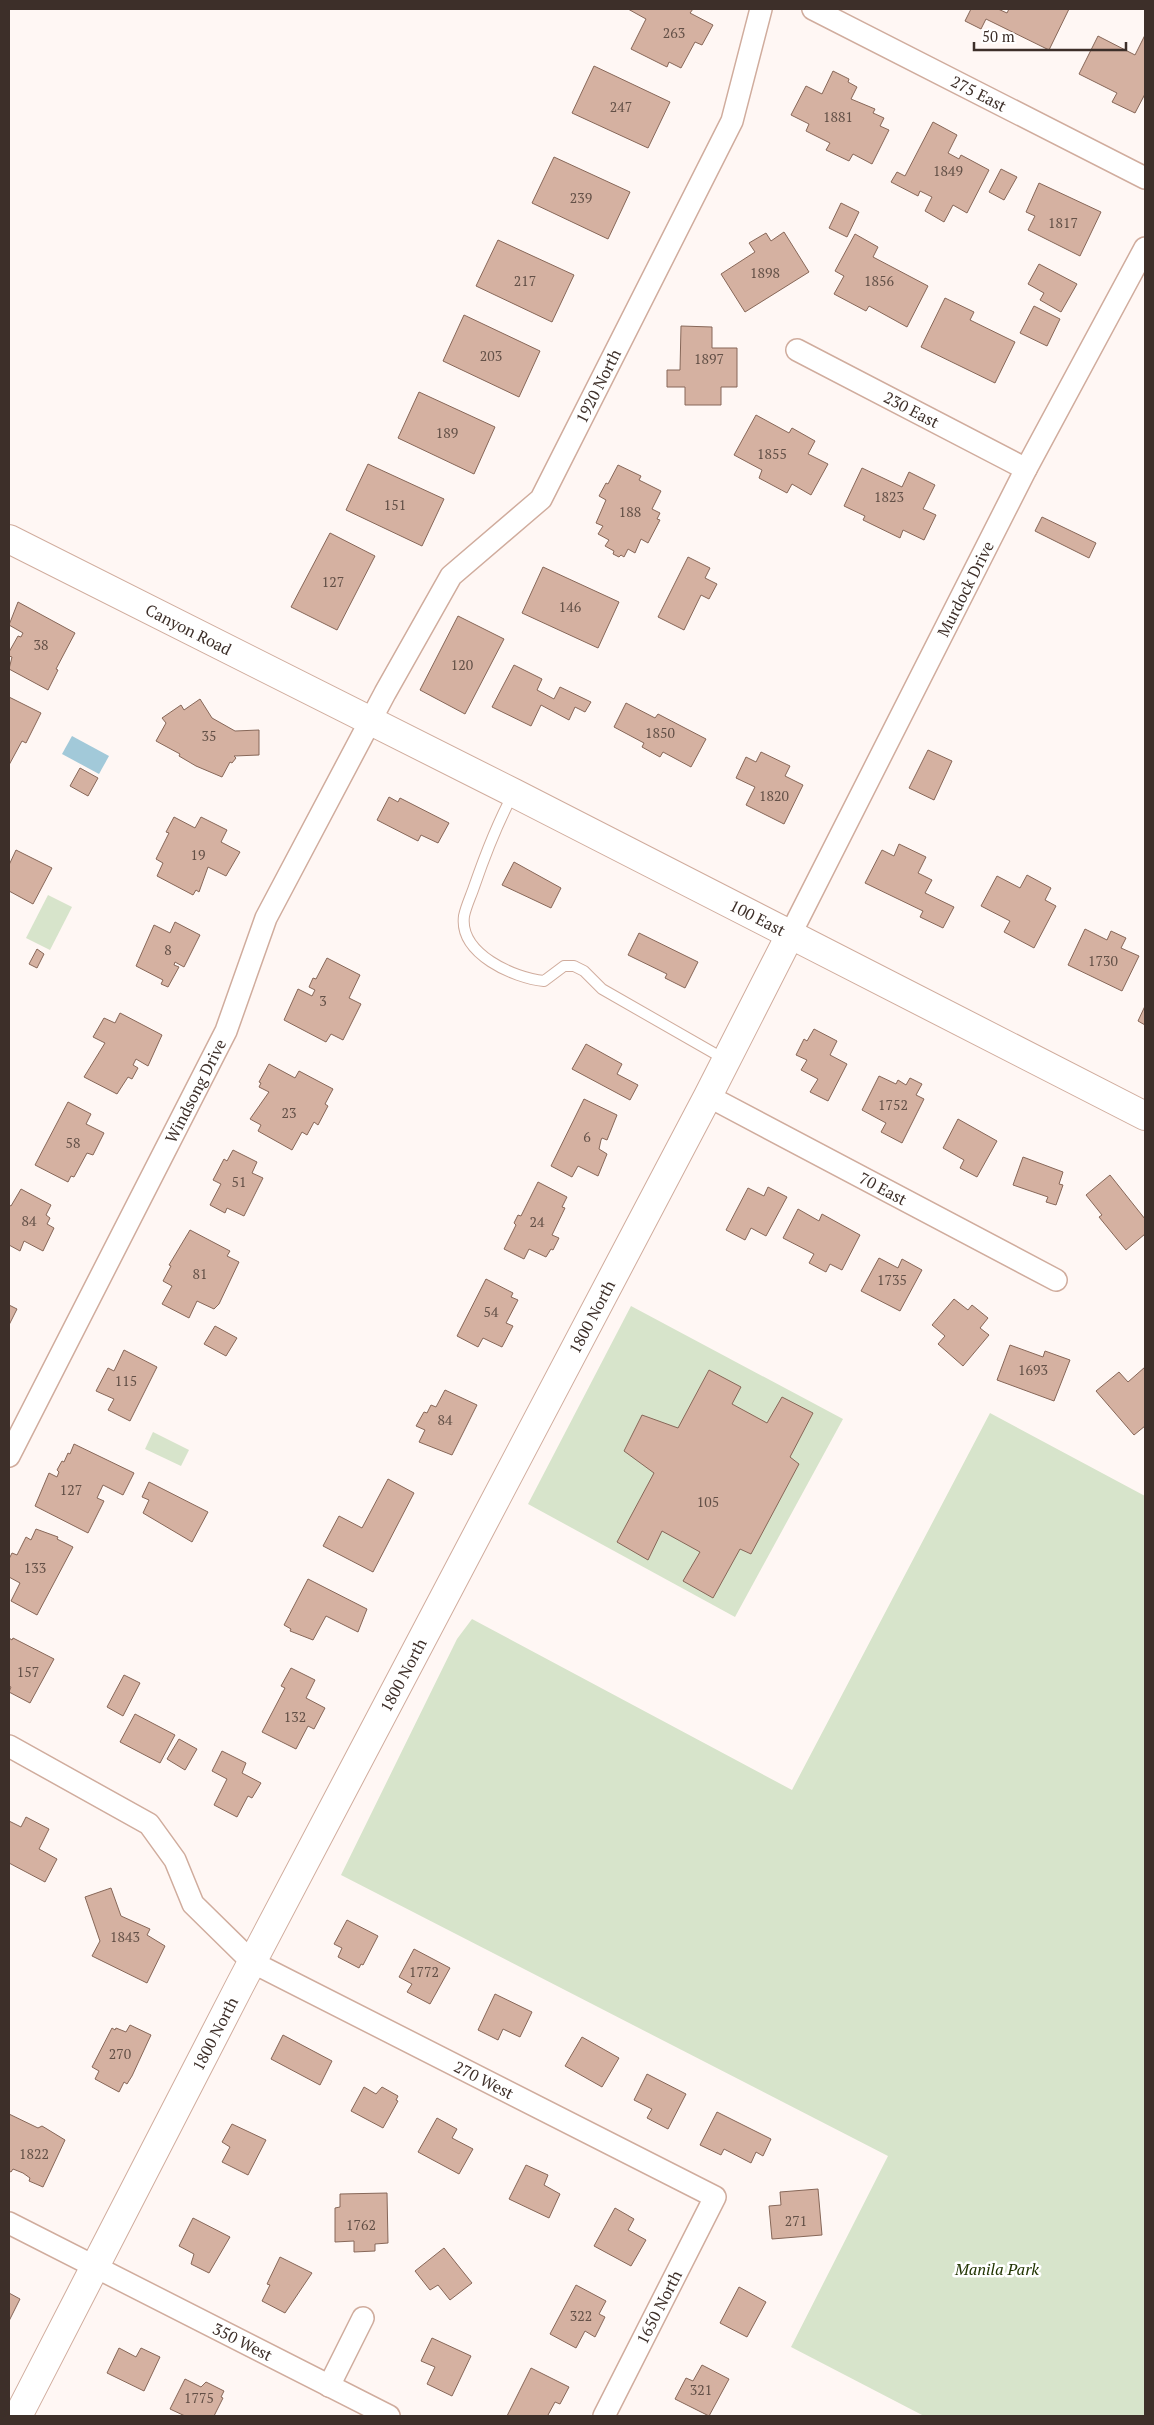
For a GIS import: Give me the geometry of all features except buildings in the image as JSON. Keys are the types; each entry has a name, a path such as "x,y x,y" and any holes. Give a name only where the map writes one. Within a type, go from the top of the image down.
{"street":[{"name":"1920 North","path":"370,721 451,576 542,499 732,121 761,9"},
{"name":"275 East","path":"813,9 1145,178"},
{"name":"Murdock Drive","path":"790,935 1026,469 1145,248"},
{"name":"230 East","path":"797,350 1026,469"},
{"name":"Canyon Road","path":"9,539 370,721"},
{"name":"100 East","path":"370,721 1145,1116"},
{"name":"Windsong Drive","path":"9,1456 226,1031 266,918 370,721"},
{"name":"1800 North","path":"18,2416 252,1962 727,1060 790,935"},
{"name":"70 East","path":"708,1096 1056,1280"},
{"name":"270 West","path":"9,1746 149,1824 175,1860 193,1904 252,1962 715,2197"},
{"name":"1650 North","path":"604,2416 715,2197"},
{"name":"350 West","path":"9,2224 389,2416"},
{"path":"329,2386 363,2318"}],"lane":[{"path":"514,793 496,827 464,917 469,939 476,950 496,965 531,979 544,981 564,966 574,966 584,971 602,989 727,1060"}],"green space":[{"path":"48,895 72,907 50,950 26,938"},
{"path":"631,1306 843,1419 735,1617 528,1504"},
{"name":"Manila Park","path":"990,1413 1145,1496 1145,2416 924,2416 791,2347 888,2156 341,1875 457,1639 472,1619 792,1790"},
{"path":"153,1432 189,1450 181,1466 145,1449"}],"water":[{"path":"72,736 109,756 99,774 62,754"}]}
